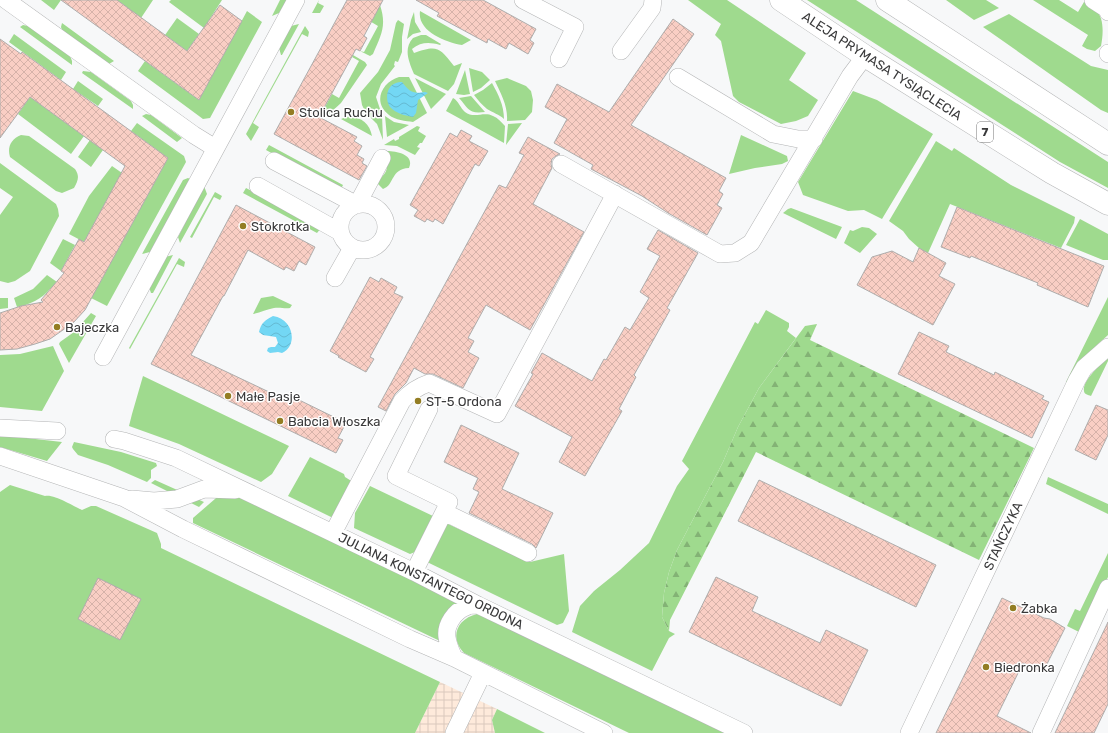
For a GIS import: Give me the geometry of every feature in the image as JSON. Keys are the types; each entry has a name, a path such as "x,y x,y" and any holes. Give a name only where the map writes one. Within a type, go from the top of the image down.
{"main road":[{"name":"ALEJA PRYMASA TYSIĄCLECIA","path":"781,0 865,56 1052,173 1108,204"},
{"path":"886,0 910,6 1108,144"}],"street":[{"path":"6,0 194,135 215,148"},
{"path":"103,357 296,0"},
{"path":"523,0 575,28 559,59"},
{"path":"622,52 652,8 653,0"},
{"path":"1093,0 1107,9 1108,12"},
{"path":"561,164 720,254 735,253 751,244 850,76 865,56"},
{"path":"678,77 773,134 798,139 814,139"},
{"path":"357,205 382,158"},
{"path":"274,161 357,205"},
{"path":"258,186 340,232"},
{"path":"332,533 402,401 409,393 420,386 429,384 497,414 615,194"},
{"path":"365,204 372,206 383,216 386,223 386,231 379,244 372,249 365,251 352,248 344,242 340,232 341,220 344,213 357,205 365,204"},
{"path":"335,278 352,248"},
{"name":"STAŃCZYKA","path":"909,733 1077,380 1084,368 1108,347"},
{"path":"414,572 449,502 396,476 429,409"},
{"path":"0,428 57,431"},
{"name":"JULIANA KONSTANTEGO ORDONA","path":"114,440 124,441 176,458 744,733"},
{"path":"0,456 124,498 183,530 410,639 454,658 604,733"},
{"path":"124,498 154,501 177,499 204,489 241,490"},
{"path":"444,512 528,553"},
{"path":"1041,733 1108,588"},
{"path":"454,658 446,636 448,626 452,618 466,606 478,605"},
{"path":"454,733 483,673"}],"shaded area":[{"path":"440,682 497,709 492,720 495,733 415,733"}],"green space":[{"path":"41,0 61,0 54,10"},
{"path":"117,0 153,0 141,18"},
{"path":"171,0 222,0 204,28 169,2"},
{"path":"280,0 287,0 279,13 272,16"},
{"path":"319,0 318,3 324,6 320,13 312,13"},
{"path":"688,0 727,0 806,53 789,80 818,100 808,116 796,121 781,124 739,102 733,96 721,41 715,35 721,24"},
{"path":"807,0 856,0 1108,162 1108,188 1060,162"},
{"path":"946,0 986,0 999,8 974,20"},
{"path":"1033,0 1059,0 1078,12 1084,2 1091,6 1098,13 1102,22 1103,32 1101,46 1095,51 1082,46 1088,35"},
{"path":"380,5 383,25 373,54 370,56 360,51 364,52 378,26 368,20 376,12"},
{"path":"247,11 262,22 210,118 203,119 138,71 145,61 199,100"},
{"path":"420,11 471,40 462,45 440,38 427,30 420,18"},
{"path":"414,12 415,22 421,32 413,34 407,39 411,20"},
{"path":"1009,14 1091,66 1108,70 1108,113 1101,110 983,27"},
{"path":"177,18 199,34 187,51 165,35"},
{"path":"398,20 404,24 402,52 398,62 395,61 395,66 381,84 376,97 382,115 383,140 377,124 368,115 370,113 366,110 365,111 362,105 360,93 378,72 390,50"},
{"path":"62,23 114,61 109,64 62,30"},
{"path":"299,24 281,55 279,48 291,26"},
{"path":"23,25 28,26 70,56 72,65 20,27"},
{"path":"305,26 309,32 308,37 302,34 253,123 259,127 251,141 246,134"},
{"path":"14,34 66,72 61,80 9,42"},
{"path":"426,35 441,44 422,44 412,49 414,53 428,49 437,49 445,55 454,66 462,63 454,84 448,91 414,74 408,56 408,47 413,38"},
{"path":"353,55 365,62 367,65 341,103 329,114 319,118 332,94 339,98 359,61 352,57"},
{"path":"469,68 482,72 490,80 481,88 473,92"},
{"path":"465,70 470,94 456,94"},
{"path":"83,71 91,72 131,101 133,109 82,73"},
{"path":"399,77 409,77 427,113 413,122 391,117 384,110 381,104 381,93 384,88 388,83"},
{"path":"415,78 446,94 431,109"},
{"path":"507,78 526,86 531,91 533,100 532,112 525,120 507,121 502,95 495,81"},
{"path":"78,81 103,99 98,106 73,89"},
{"path":"492,83 502,104 504,119 487,109 474,95"},
{"path":"853,91 877,100 933,134 882,219 864,210 848,211 803,195 798,182"},
{"path":"471,96 485,112 475,112 469,110 459,98"},
{"path":"30,97 84,136 71,154 18,114"},
{"path":"453,98 468,114 486,114 499,120 505,126 504,143 446,111"},
{"path":"146,114 151,115 182,138 177,142 142,116"},
{"path":"385,116 394,122 409,125 387,137"},
{"path":"346,117 355,117 363,121 369,127 372,136 341,119"},
{"path":"137,123 184,156 186,162 107,306 91,298 168,158 131,131"},
{"path":"522,123 506,145 508,124"},
{"path":"417,126 420,127 418,131 426,136 422,143 420,143 417,147 420,148 415,155 397,146 384,145 394,139 395,141 399,139 399,137"},
{"path":"21,135 29,136 75,169 78,174 78,178 74,188 62,193 56,191 10,157 9,150 12,141"},
{"path":"741,135 787,156 788,161 782,164 729,174"},
{"path":"90,140 103,150 91,167 78,157"},
{"path":"936,141 952,151 954,148 1011,185 1075,217 1074,223 1061,248 950,204 928,253 919,248 903,231 889,221"},
{"path":"269,145 343,185 340,191 266,150"},
{"path":"385,151 403,154 407,156 410,163 409,168 399,171 387,187 383,189 378,184 387,168"},
{"path":"0,163 56,204 59,216 30,271 15,281 8,283 0,281 0,215 13,197 0,188"},
{"path":"112,166 122,173 84,242 69,234 89,196"},
{"path":"188,178 190,179 150,252 142,254 183,180"},
{"path":"204,186 207,194 180,243 178,237"},
{"path":"246,188 321,228 317,233 243,193"},
{"path":"215,192 222,196 220,200 214,197 192,238 190,237"},
{"path":"791,208 842,227 836,239 783,213"},
{"path":"1080,219 1108,234 1108,260 1103,260 1066,245"},
{"path":"862,227 869,228 877,234 860,253 844,243 850,230 853,231"},
{"path":"63,239 75,245 61,271 50,263"},
{"path":"173,255 153,293 151,293 149,287 165,257"},
{"path":"179,258 185,262 184,267 177,264 130,349 129,348"},
{"path":"47,275 67,289 53,291 50,289 35,301 17,307 14,298 33,289"},
{"path":"273,296 292,305 290,308 274,308 253,314 261,298"},
{"path":"1108,297 1108,335 1084,357 1068,382 1066,382"},
{"path":"0,298 8,298 8,308 0,309"},
{"path":"766,310 789,323 787,331 796,338 759,388 738,427 723,462 677,550 669,572 664,593 662,617 669,631 675,634 669,638 652,671 572,632 580,606 594,591 620,570 649,543 677,486 689,469 682,461 755,322 758,324"},
{"path":"91,313 96,316 69,363 59,344 74,332"},
{"path":"817,324 810,340 1034,448 979,560 756,452 670,620 669,631 662,617 664,593 669,572 677,550 723,462 738,427 759,388 805,326"},
{"path":"53,346 64,371 42,411 0,407 0,355 20,354"},
{"path":"1108,358 1108,361 1091,396 1086,394 1084,387 1086,382"},
{"path":"143,376 289,446 272,474 261,482 179,444 129,426"},
{"path":"0,435 62,442 47,461 0,447"},
{"path":"74,442 121,452 156,463 157,466 151,470 151,478 147,482 108,465 78,455 72,447"},
{"path":"310,457 344,474 345,477 353,482 334,516 331,517 288,496"},
{"path":"1048,477 1108,504 1108,514 1046,484"},
{"path":"155,480 204,502 199,507 151,483"},
{"path":"10,485 45,496 58,498 82,510 91,506 96,506 157,533 161,548 440,682 415,733 0,733 0,492"},
{"path":"370,486 433,516 415,552 410,554 354,528 355,513"},
{"path":"223,492 251,502 457,602 440,641 193,523 193,518"},
{"path":"446,523 530,562 564,554 569,611 563,623 557,625 427,562"},
{"path":"1108,553 1108,577 1081,633 1067,626 1075,609 1080,611"},
{"path":"477,614 483,615 729,733 629,733 464,653 459,647 457,641 457,629 464,620"},
{"path":"497,709 545,733 495,733 492,720"}],"water":[{"path":"402,82 412,92 428,93 418,100 416,113 413,117 398,113 390,107 387,101 387,94 390,87"},
{"path":"273,316 286,322 291,333 292,339 290,345 287,350 282,353 270,353 267,351 268,348 275,347 278,343 276,337 263,335 259,332 264,322"}],"building":[{"path":"61,0 117,0 187,51 220,5 242,21 199,100"},
{"path":"347,0 383,0 364,36 367,38 360,51 356,49 319,117 357,137 354,141 362,146 357,155 364,159 362,163 367,166 359,180 274,134"},
{"path":"416,0 483,0 536,29 530,40 534,43 528,54 509,43 506,49 488,39 487,43 437,16 439,13"},
{"path":"673,19 694,34 631,125 726,178 719,191 723,194 717,205 722,208 707,235 668,213 642,196 591,169 593,165 554,143 567,119 545,107 557,84 609,112"},
{"path":"0,39 21,54 22,52 168,158 85,310 73,323 50,339 17,349 0,350 0,313 21,306 43,302 41,300 64,273 61,271 79,239 84,242 125,166 30,97 0,138"},
{"path":"461,130 472,136 469,141 488,151 479,166 475,164 443,224 435,219 433,222 427,219 425,222 414,216 418,210 410,205 450,133 457,137"},
{"path":"528,137 560,154 552,159 552,168 533,204 584,232 530,330 486,305 468,338 474,341 468,352 479,358 463,388 433,374 425,374 414,368 406,383 395,394 386,411 378,407 499,185 506,188 524,155 519,153"},
{"path":"236,205 315,247 306,265 299,261 294,271 286,267 284,270 248,250 191,355 288,401 291,396 346,423 338,438 343,440 336,453 151,364"},
{"path":"957,207 1104,266 1088,307 1037,285 1038,283 971,256 970,258 941,247"},
{"path":"658,230 698,253 667,308 670,310 634,375 636,377 619,409 622,411 585,476 559,462 572,437 515,406 533,374 531,373 542,353 592,381 604,359 606,360 625,327 630,330 649,298 640,292 660,256 647,249"},
{"path":"919,248 946,263 939,276 955,284 933,325 857,285 872,257 892,251 913,262"},
{"path":"370,277 379,282 381,278 397,287 394,293 403,297 370,357 374,359 366,372 330,351"},
{"path":"919,332 949,346 946,352 994,375 995,372 1044,396 1042,399 1049,402 1032,438 898,374"},
{"path":"1096,405 1108,410 1108,435 1096,460 1075,450"},
{"path":"461,425 519,453 502,489 553,513 536,548 532,544 469,513 479,492 473,489 478,478 444,462"},
{"path":"759,480 936,565 916,607 738,521"},
{"path":"716,577 758,597 752,611 820,643 826,630 868,650 841,706 689,632"},
{"path":"98,578 141,599 120,640 78,619"},
{"path":"1002,598 1044,618 1050,619 1065,628 1043,672 1023,663 997,716 1031,733 936,733"},
{"path":"1108,622 1108,704 1094,733 1055,733"}],"place":[{"name":"Stolica Ruchu","path":"291,112"},
{"name":"Stokrotka","path":"243,226"},
{"name":"Bajeczka","path":"57,327"},
{"name":"Małe Pasje","path":"228,396"},
{"name":"ST-5 Ordona","path":"418,401"},
{"name":"Babcia Włoszka","path":"280,421"},
{"name":"Żabka","path":"1013,608"},
{"name":"Biedronka","path":"986,667"}]}
